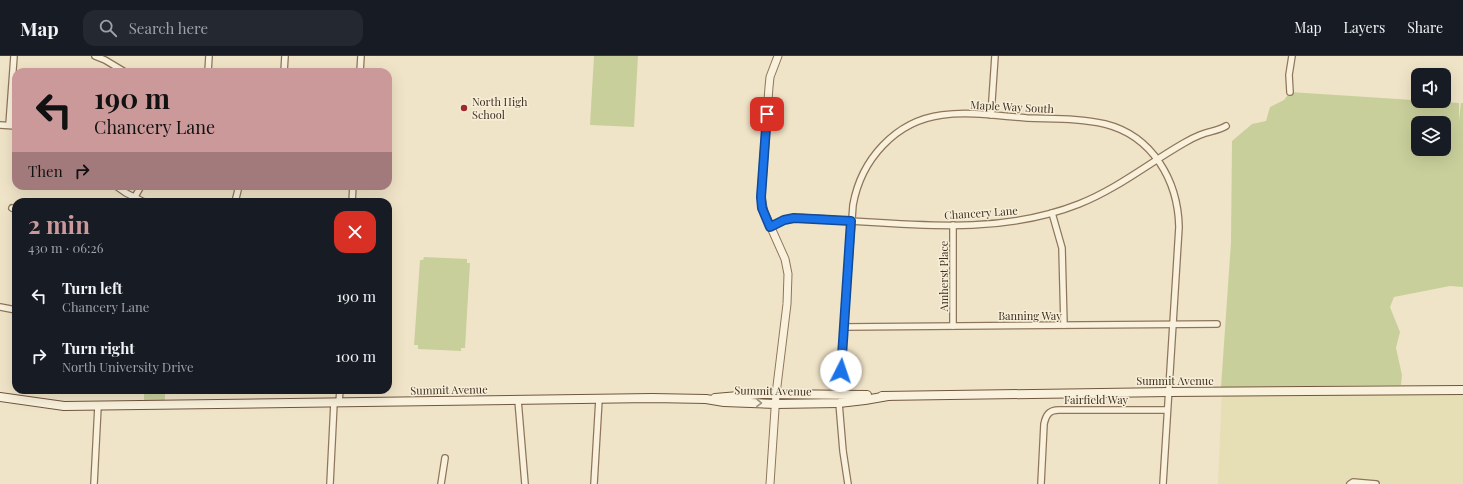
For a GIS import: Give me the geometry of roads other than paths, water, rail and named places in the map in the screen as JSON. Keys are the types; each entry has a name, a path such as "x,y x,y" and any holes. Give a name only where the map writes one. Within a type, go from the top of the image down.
{"main road":[{"name":"Summit Avenue","path":"706,399 724,402 776,404 888,396 1463,390"},
{"name":"Summit Avenue","path":"0,397 64,406 706,399 724,396 776,394 839,399"}],"street":[{"path":"13,68 14,56"},
{"path":"95,56 106,60 119,68"},
{"path":"208,68 209,56"},
{"path":"284,68 285,56"},
{"path":"360,68 361,56"},
{"path":"770,484 776,394 785,322 788,274 785,259 762,208 761,197 770,77 778,56"},
{"path":"991,115 995,56"},
{"path":"1290,92 1289,75 1292,56"},
{"path":"9,125 12,84"},
{"name":"Maple Way South","path":"848,484 843,451 839,399 851,221 855,192 860,178 873,156 894,135 914,123 935,116 949,114 1076,120 1107,125 1120,130 1139,141 1158,160 1173,186 1179,214 1163,484"},
{"path":"0,125 12,125"},
{"name":"Chancery Lane","path":"770,227 784,220 794,218 953,225 1000,223 1020,220 1052,213 1094,197 1200,134 1223,128"},
{"path":"121,190 131,198"},
{"path":"1052,213 1060,236 1062,248 1064,325"},
{"name":"Amherst Place","path":"953,225 953,326"},
{"path":"0,307 12,309"},
{"name":"Banning Way","path":"844,327 1217,324"},
{"path":"330,484 339,394"},
{"path":"594,484 599,399"},
{"path":"518,400 525,484"},
{"path":"94,484 98,406"},
{"name":"Fairfield Way","path":"1041,484 1044,424 1051,411 1168,410"},
{"path":"441,484 446,458"},
{"path":"1350,484 1353,482 1376,484"}],"place":[{"name":"North High School","path":"464,108"}]}
